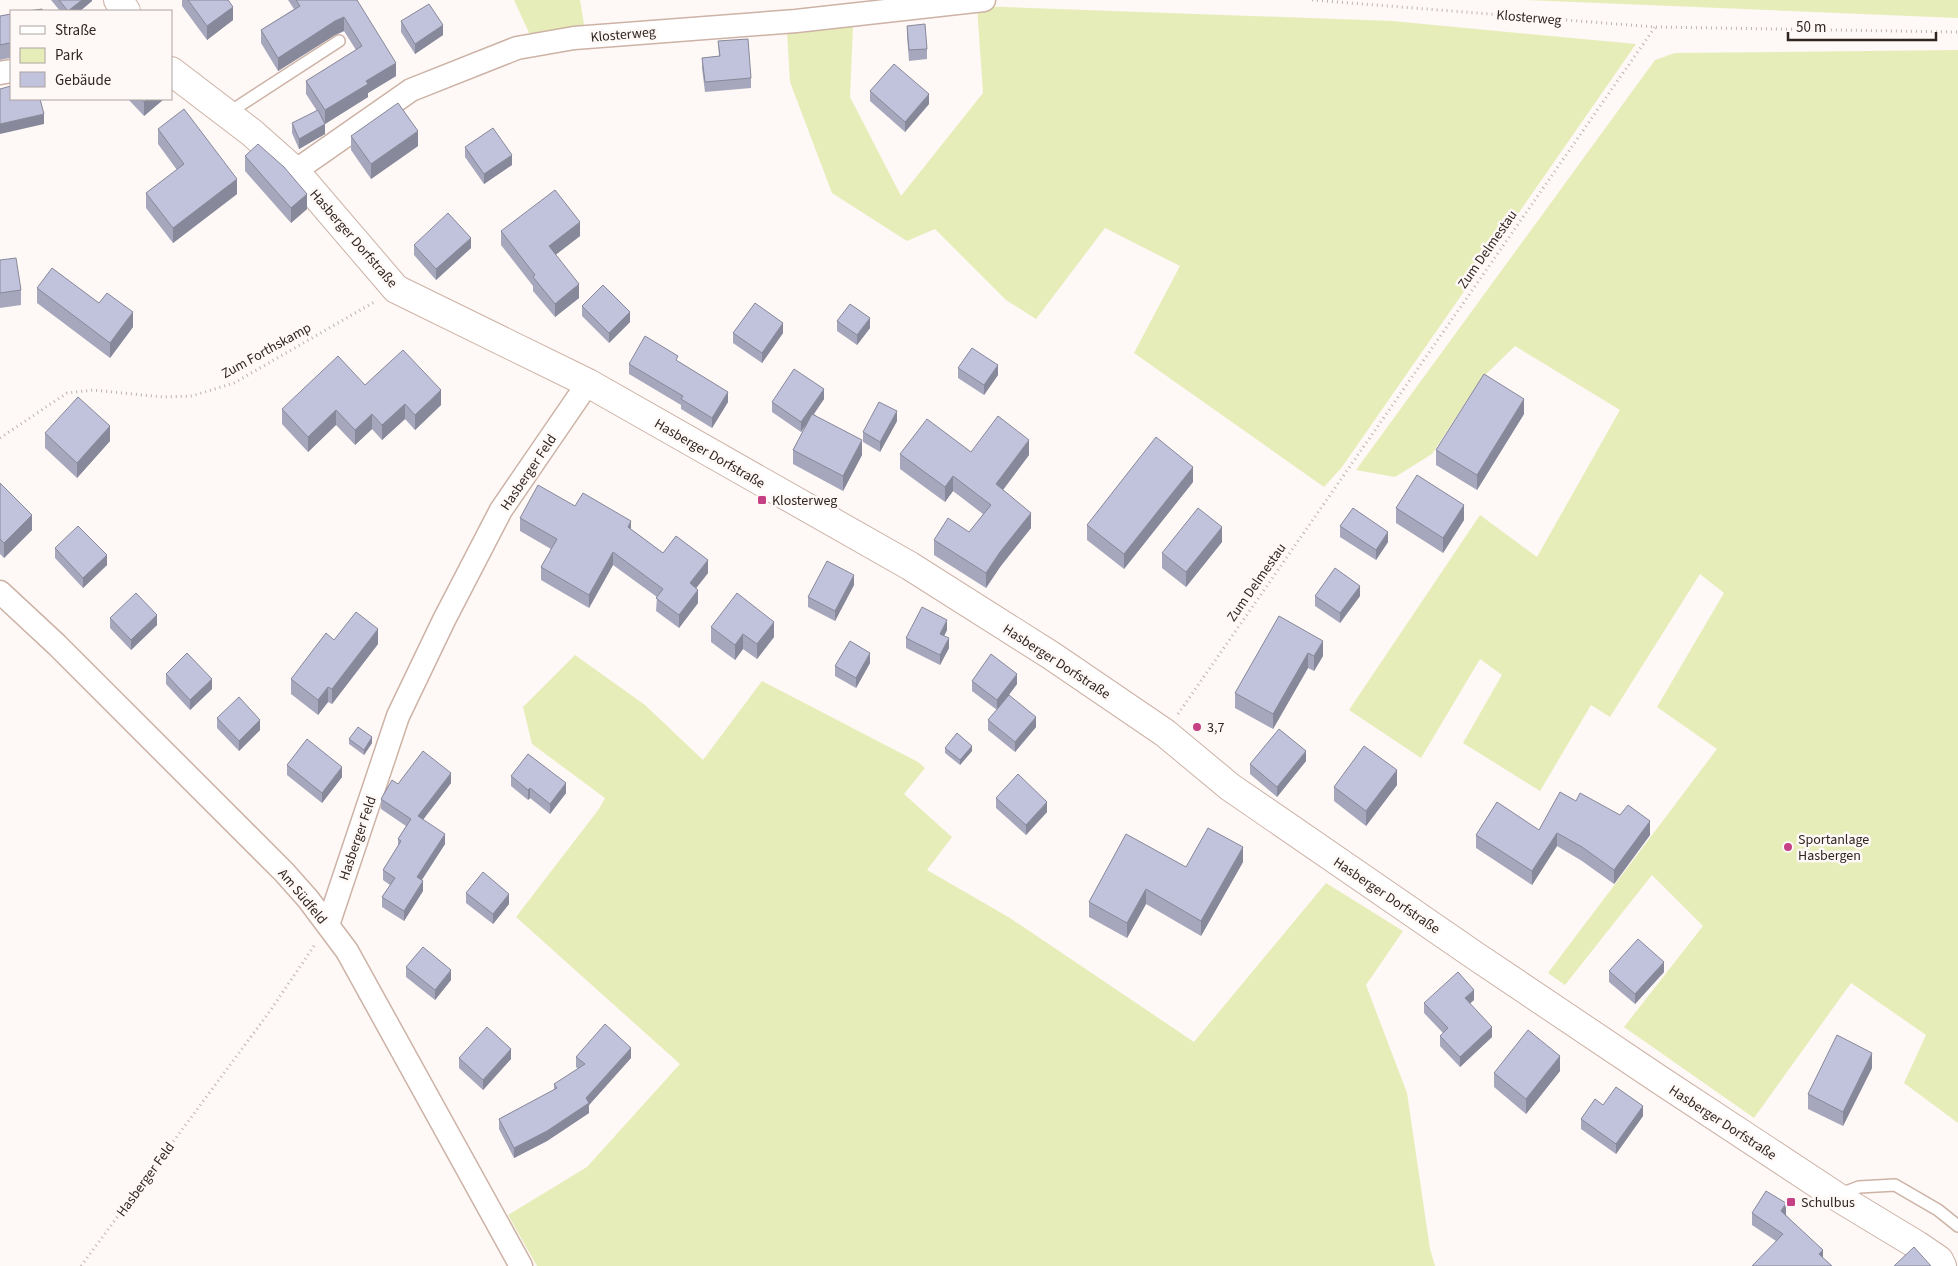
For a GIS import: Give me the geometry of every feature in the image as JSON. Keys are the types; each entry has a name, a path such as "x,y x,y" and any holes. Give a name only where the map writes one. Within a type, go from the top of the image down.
{"street":[{"name":"Klosterweg","path":"295,171 411,90 518,48 574,38 796,21 984,0"},
{"name":"Hasberger Dorfstraße","path":"172,72 227,114 295,171 396,289 588,383 910,566 1052,656 1165,733 1230,787 1660,1080 1836,1196 1917,1245 1939,1260 1942,1266"},
{"name":"Hasberger Feld","path":"328,925 398,716 444,620 501,510 588,383"},
{"name":"Am Südfeld","path":"0,592 57,645 308,898 347,951 521,1266"}],"lane":[{"path":"227,114 339,41"},
{"path":"1836,1196 1859,1188 1896,1186 1938,1210 1958,1226"}],"path":[{"name":"Klosterweg","path":"1312,0 1656,27"},
{"path":"1656,27 1958,32"},
{"name":"Zum Delmestau","path":"1165,733 1656,27"},
{"name":"Zum Forthskamp","path":"0,438 67,393 93,390 163,397 192,396 234,384 396,289"},
{"name":"Hasberger Feld","path":"81,1266 270,1011 328,925"}],"green space":[{"path":"514,0 580,0 584,25 531,37"},
{"path":"1526,0 1958,0 1958,18"},
{"path":"977,6 1392,21 1636,44 1342,467 1324,487 1134,353 1180,266 1105,228 1036,319 1006,300 935,229 907,241 832,193 790,82 787,32 853,27 850,97 901,196 983,93"},
{"path":"1958,50 1958,1123 1904,1083 1926,1035 1851,983 1754,1118 1624,1027 1703,926 1652,875 1565,985 1548,973 1717,749 1657,707 1724,593 1700,574 1610,717 1591,705 1540,791 1463,743 1502,675 1480,659 1421,758 1349,710 1480,515 1537,557 1620,410 1515,346 1480,380 1432,454 1395,477 1356,470 1655,60 1675,53"},
{"path":"575,655 645,705 703,760 762,681 918,762 925,768 904,794 952,837 927,870 1010,918 1194,1042 1326,883 1403,931 1366,985 1407,1093 1430,1249 1435,1266 537,1266 508,1215 587,1167 680,1064 516,917 599,809 605,798 532,744 523,707"}],"building":[{"path":"59,0 82,0 69,10"},
{"path":"188,0 228,0 233,7 207,26"},
{"path":"296,0 357,0 396,63 366,81 368,84 325,110 306,81 362,46 344,17 278,58 261,30 300,6"},
{"path":"429,4 443,25 415,44 401,21"},
{"path":"10,14 10,44 0,45 0,16"},
{"path":"925,24 927,49 909,50 907,26"},
{"path":"748,39 751,78 705,82 702,58 720,56 718,41"},
{"path":"894,64 929,94 905,122 870,91"},
{"path":"10,86 10,100 40,100 44,114 0,124 0,89"},
{"path":"398,103 418,131 371,164 351,136"},
{"path":"184,109 237,179 173,228 146,193 184,164 158,129"},
{"path":"318,110 325,124 299,139 292,123"},
{"path":"493,128 512,155 484,174 465,147"},
{"path":"258,144 284,167 307,194 291,208 245,156"},
{"path":"555,190 580,222 549,246 579,284 555,304 533,277 535,275 501,231"},
{"path":"448,213 471,238 436,269 414,245"},
{"path":"16,258 21,290 0,293 0,260"},
{"path":"52,268 99,303 107,293 133,312 110,343 37,288"},
{"path":"603,285 630,312 609,333 582,306"},
{"path":"755,303 783,323 762,353 733,333"},
{"path":"850,304 870,318 857,335 837,321"},
{"path":"645,336 678,356 676,360 728,392 712,418 681,399 683,396 629,364"},
{"path":"972,348 998,365 984,385 958,368"},
{"path":"403,350 441,390 415,415 405,404 382,425 372,414 355,430 336,410 308,437 282,409 338,356 365,385"},
{"path":"794,369 824,389 801,422 772,402"},
{"path":"1484,374 1524,399 1477,475 1436,450"},
{"path":"78,397 110,426 77,463 45,433"},
{"path":"879,402 897,411 880,442 863,432"},
{"path":"812,414 862,440 843,476 793,450"},
{"path":"998,416 1029,440 996,484 1031,513 986,573 934,540 948,518 969,532 991,505 953,476 945,487 900,454 927,419 971,452"},
{"path":"1156,437 1193,467 1124,554 1087,525"},
{"path":"1417,475 1464,505 1443,538 1396,508"},
{"path":"0,483 32,515 4,543 0,539"},
{"path":"538,485 575,506 583,493 631,521 628,527 663,553 676,536 708,560 690,583 698,590 679,615 656,598 663,589 613,552 589,595 541,567 557,539 520,518"},
{"path":"1198,508 1222,527 1186,572 1162,553"},
{"path":"1353,508 1388,532 1376,550 1340,526"},
{"path":"78,526 107,555 83,578 55,548"},
{"path":"827,561 854,575 835,611 808,597"},
{"path":"1335,568 1360,586 1340,613 1315,596"},
{"path":"136,593 157,615 131,640 110,618"},
{"path":"737,593 774,622 757,644 743,634 735,645 711,627"},
{"path":"922,607 947,620 940,634 949,638 940,655 906,638"},
{"path":"356,612 378,629 332,689 328,687 318,700 291,679 326,633 334,640"},
{"path":"1279,616 1323,641 1314,656 1308,653 1273,714 1235,693"},
{"path":"850,641 870,653 856,678 835,666"},
{"path":"187,653 212,679 190,700 166,674"},
{"path":"991,654 1017,674 997,700 972,681"},
{"path":"1009,695 1036,717 1015,742 988,720"},
{"path":"239,697 260,720 239,741 217,718"},
{"path":"358,727 372,737 364,750 349,739"},
{"path":"1279,729 1306,751 1277,787 1250,764"},
{"path":"957,733 972,746 960,760 945,748"},
{"path":"307,739 342,767 322,793 287,765"},
{"path":"1364,746 1397,770 1366,811 1334,787"},
{"path":"423,751 451,773 418,816 445,834 417,877 423,881 404,911 382,897 395,878 383,870 401,841 398,839 411,819 381,799 392,780 398,784"},
{"path":"528,754 566,783 550,804 511,776"},
{"path":"1018,774 1047,802 1026,825 996,798"},
{"path":"1560,792 1576,801 1580,793 1620,815 1628,805 1650,821 1614,870 1582,847 1557,833 1532,871 1476,835 1497,802 1539,830"},
{"path":"1208,828 1243,847 1201,921 1146,889 1127,923 1089,902 1126,834 1186,867"},
{"path":"483,872 509,894 493,914 466,893"},
{"path":"1638,939 1664,962 1635,994 1609,971"},
{"path":"423,947 451,970 435,990 406,967"},
{"path":"1458,972 1474,990 1465,998 1492,1027 1460,1057 1440,1036 1448,1028 1424,1003"},
{"path":"605,1024 631,1048 586,1098 589,1103 547,1131 514,1148 499,1119 557,1088 554,1084 585,1064 576,1057"},
{"path":"487,1027 511,1049 483,1080 459,1058"},
{"path":"1528,1030 1560,1056 1526,1099 1494,1073"},
{"path":"1837,1035 1872,1053 1843,1112 1808,1094"},
{"path":"1616,1087 1643,1106 1616,1144 1581,1119 1595,1099 1603,1105"},
{"path":"1766,1191 1786,1203 1781,1211 1823,1250 1819,1254 1832,1266 1752,1266 1783,1234 1752,1213"},
{"path":"1914,1247 1931,1266 1894,1266"}],"place":[{"name":"Klosterweg","path":"762,500"},
{"name":"3,7","path":"1197,727"},
{"name":"Sportanlage Hasbergen","path":"1788,847"},
{"name":"Schulbus","path":"1791,1202"}]}
